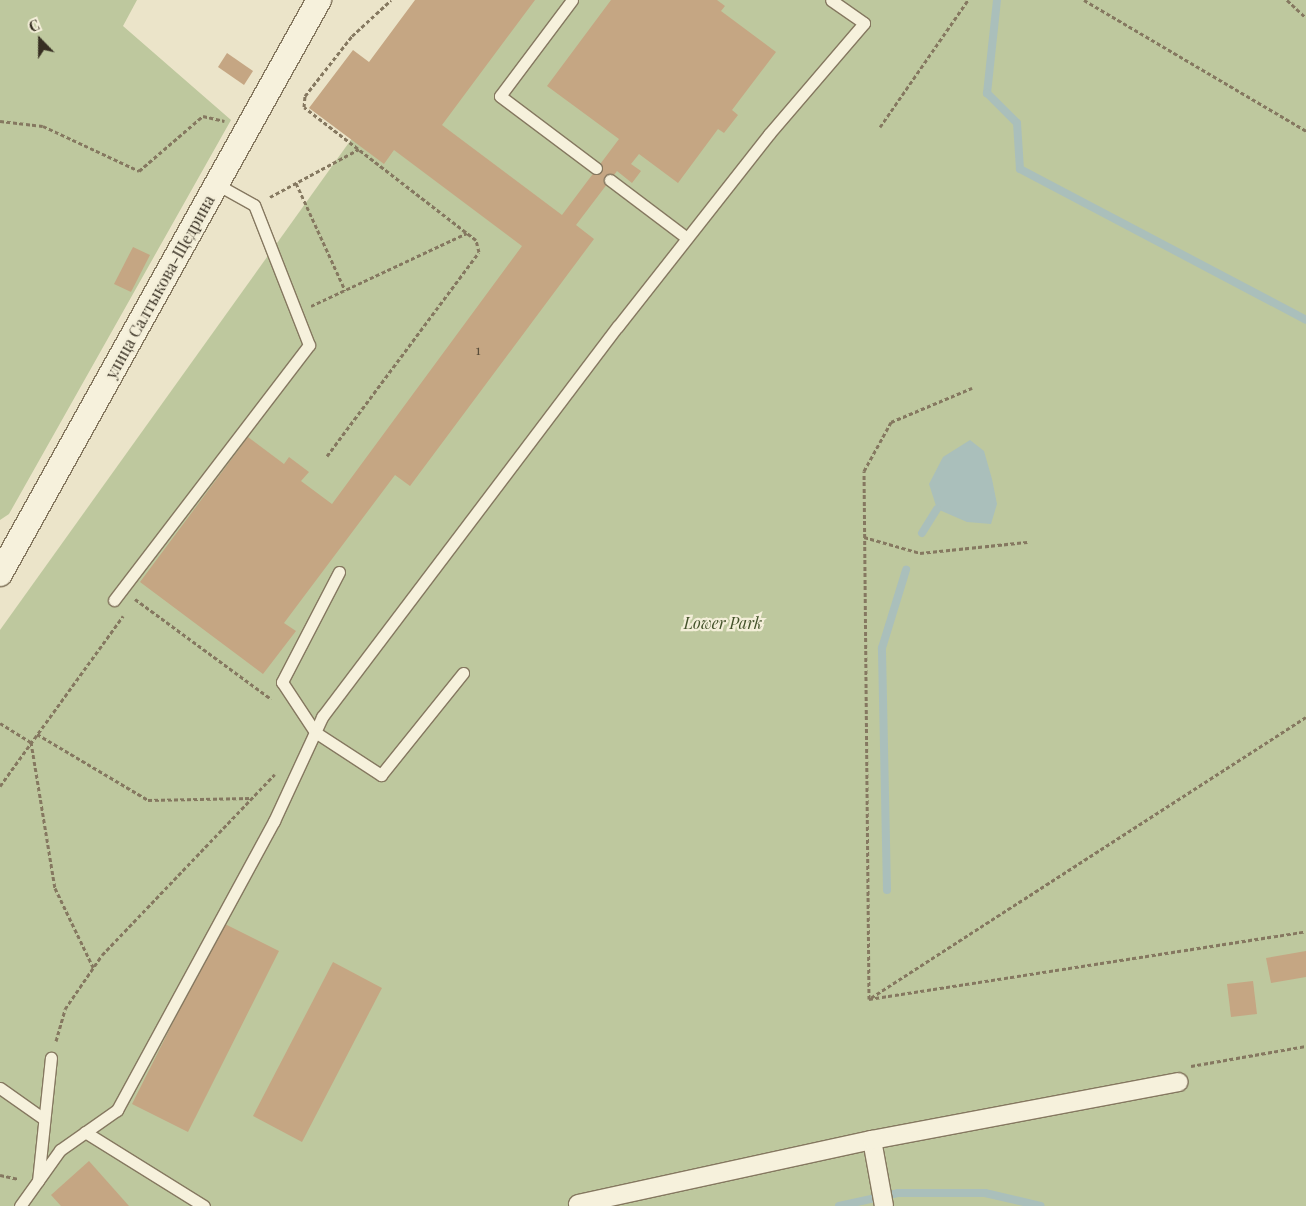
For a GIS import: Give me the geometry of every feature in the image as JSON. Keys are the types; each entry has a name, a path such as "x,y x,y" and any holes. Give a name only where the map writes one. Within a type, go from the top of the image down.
{"street":[{"name":"улица Салтыкова-Щедрина","path":"0,574 320,0"},
{"path":"578,1204 872,1140 1179,1082"},
{"path":"872,1140 884,1206"}],"lane":[{"path":"572,0 500,96 596,168"},
{"path":"20,1206 60,1150 117,1110 274,821 315,732 688,238 864,23 831,0"},
{"path":"610,180 688,238"},
{"path":"114,600 310,345 254,205 218,185"},
{"path":"339,572 282,682 315,732 381,775 463,673"},
{"path":"37,1183 51,1058"},
{"path":"0,1088 44,1118"},
{"path":"86,1132 204,1206"}],"path":[{"path":"327,456 479,252 476,240 304,107 305,96 352,36 391,0"},
{"path":"880,127 968,0"},
{"path":"1084,0 1306,131"},
{"path":"1286,0 1306,18"},
{"path":"0,121 42,126 139,171 203,116 249,128"},
{"path":"254,205 359,149"},
{"path":"296,183 345,290"},
{"path":"297,313 467,233"},
{"path":"869,999 864,471 891,422 972,388"},
{"path":"864,537 920,553 1027,542"},
{"path":"122,590 276,703"},
{"path":"0,786 135,599"},
{"path":"869,999 1306,717"},
{"path":"0,723 31,742 55,888 94,967"},
{"path":"37,734 148,800 252,798"},
{"path":"51,1058 65,1009 94,967 277,772"},
{"path":"869,999 1306,931"},
{"path":"1179,1082 1177,1068 1306,1046"}],"green space":[{"path":"0,0 137,0 123,26 231,120 9,514 0,520"},
{"name":"Lower Park","path":"451,0 1306,0 1306,1206 0,1206 0,630"}],"shaded area":[{"path":"970,440 984,451 992,479 997,504 991,524 967,522 937,509 929,484 943,457"}],"building":[{"path":"415,0 535,0 442,125 562,215 619,139 547,86 611,0 717,0 725,6 721,11 776,52 732,110 738,115 724,133 718,129 678,183 639,154 631,164 641,171 632,183 617,171 576,225 594,239 410,486 395,475 284,623 296,631 263,674 140,582 248,437 284,464 289,457 309,472 301,481 332,504 522,246 394,150 384,164 309,108 353,50 369,62"},
{"path":"227,53 253,71 244,85 218,67"},
{"path":"133,247 150,255 131,292 114,284"},
{"path":"223,923 279,951 188,1132 132,1104"},
{"path":"1306,951 1306,977 1271,983 1266,958"},
{"path":"333,962 382,988 302,1142 253,1116"},
{"path":"1253,981 1257,1014 1231,1017 1227,984"},
{"path":"89,1161 129,1206 61,1206 51,1195"}],"waterway":[{"path":"997,0 987,93 1017,123 1020,169 1306,320"},
{"path":"922,533 937,509"},
{"path":"887,890 882,648 906,570"},
{"path":"839,1206 898,1193 985,1193 1041,1206"}]}
